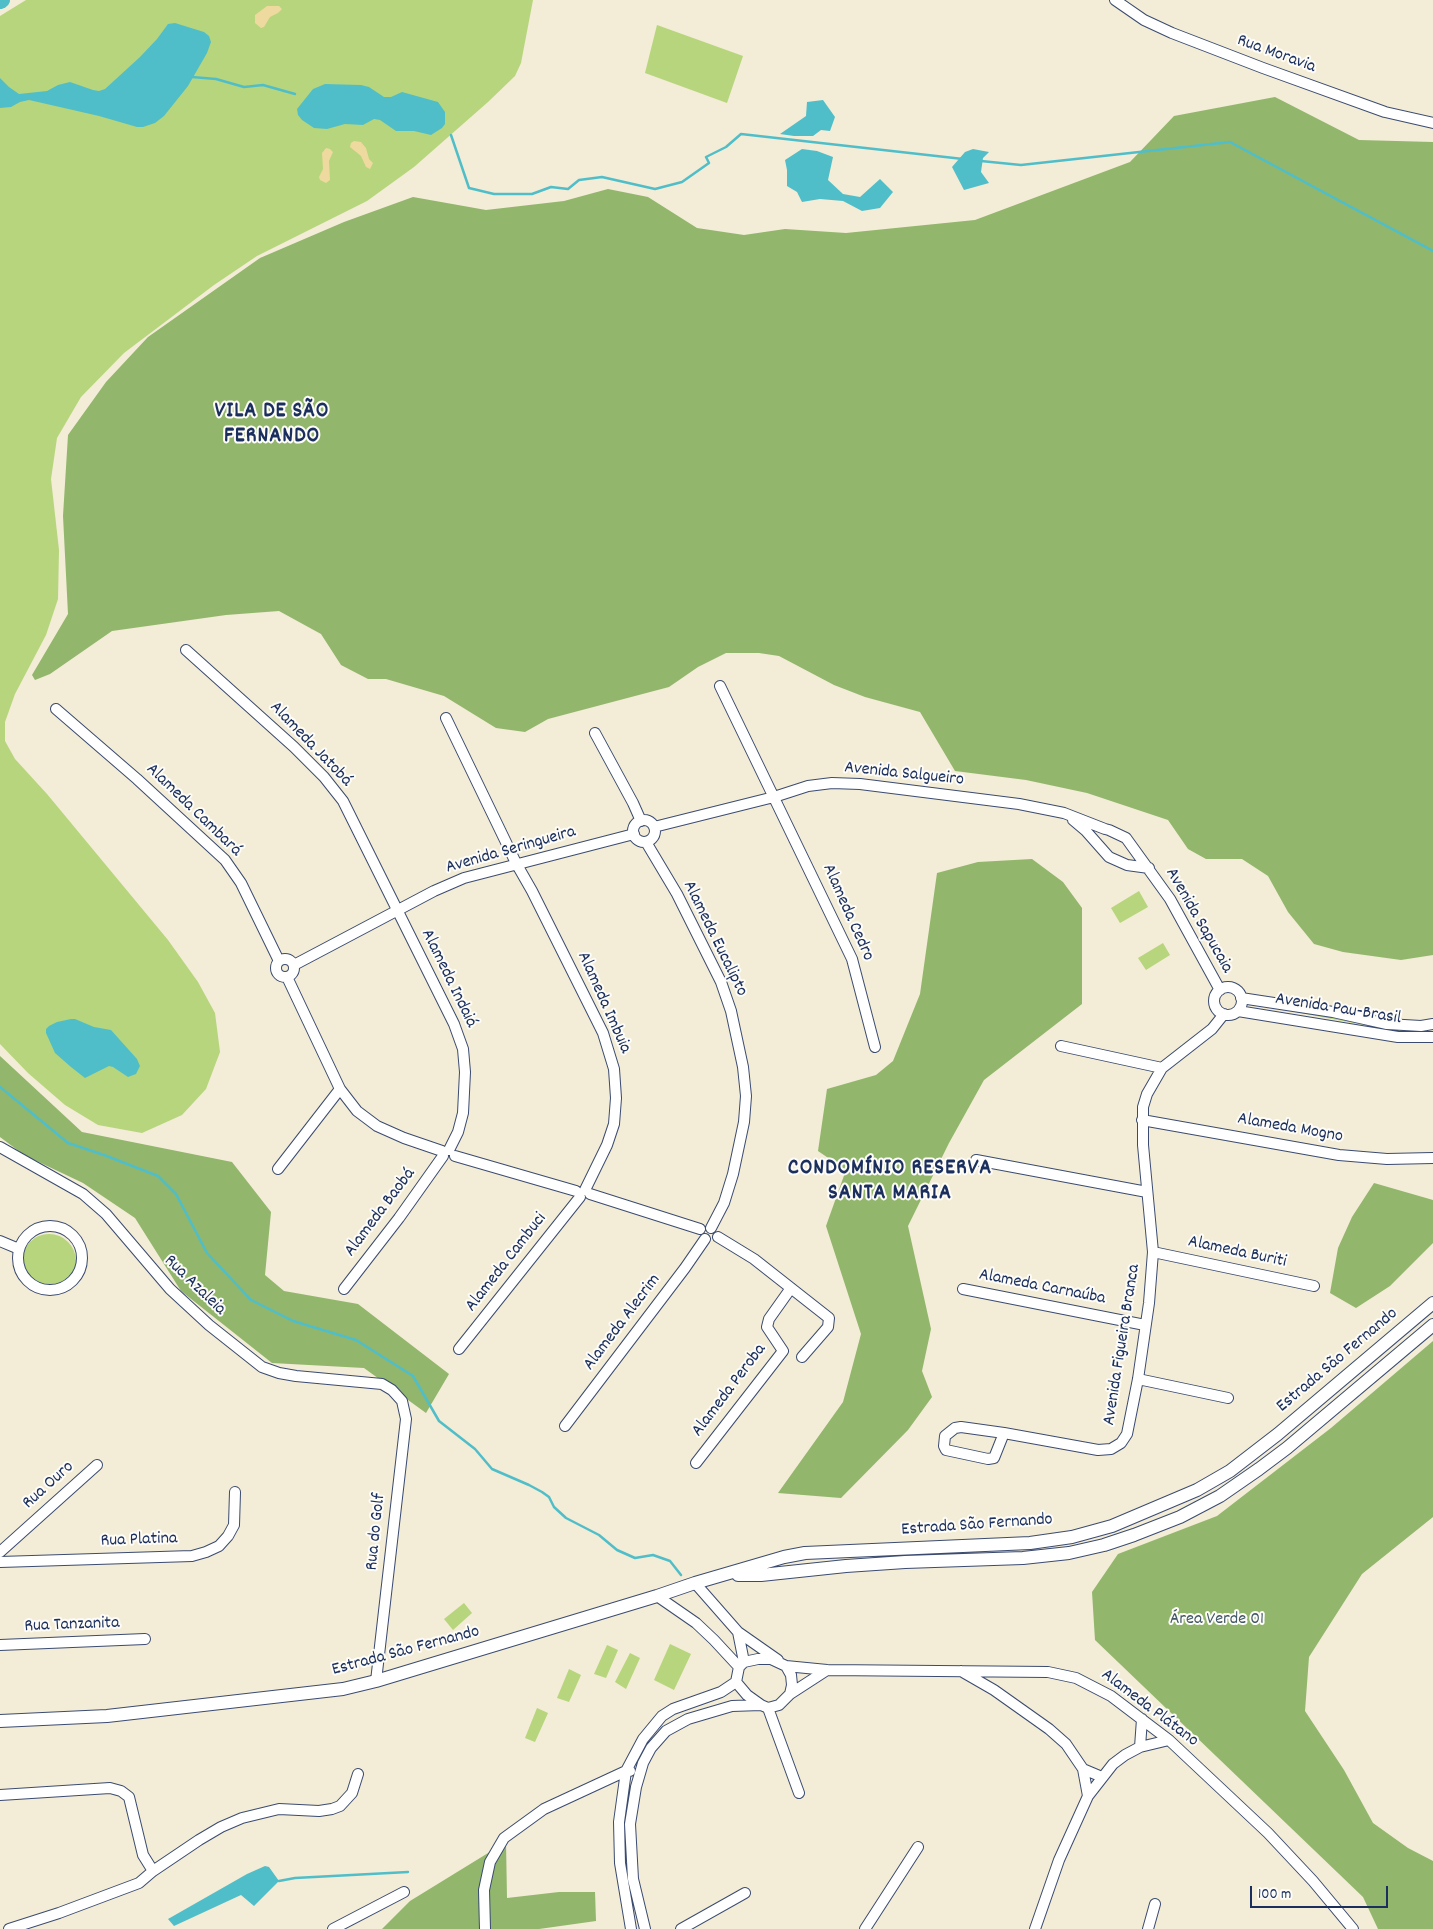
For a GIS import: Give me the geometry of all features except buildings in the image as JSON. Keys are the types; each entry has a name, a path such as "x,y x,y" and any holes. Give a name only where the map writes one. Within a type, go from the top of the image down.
{"main road":[{"name":"Estrada São Fernando","path":"0,1721 107,1716 343,1689 376,1681 721,1575 805,1553 1030,1543 1072,1537 1134,1518 1197,1490 1230,1470 1278,1434 1433,1303"},
{"name":"Estrada São Fernando","path":"721,1575 761,1575 905,1562 1023,1558 1069,1553 1104,1545 1134,1535 1180,1517 1220,1496 1287,1448 1433,1325"}],"street":[{"name":"Rua Moravia","path":"1115,0 1144,20 1172,33 1385,112 1433,123"},
{"name":"Alameda Jatobá","path":"186,650 294,747 324,777 343,801 397,911"},
{"name":"Alameda Cedro","path":"720,686 852,959 875,1047"},
{"name":"Alameda Cambará","path":"56,709 144,785 225,860 241,884 279,961"},
{"name":"Alameda Imbuia","path":"446,718 516,863 603,1033 614,1069 616,1098 614,1124 607,1145 583,1193"},
{"path":"595,733 641,820"},
{"name":"Avenida Salgueiro","path":"654,827 774,797 808,786 832,783 860,784 1019,804 1064,814 1115,832 1126,838 1149,868"},
{"name":"Avenida Salgueiro","path":"1064,814 1086,831 1109,856 1127,865 1149,868"},
{"path":"641,820 648,821 654,827 654,836 646,842 639,841 634,834 635,825 641,820"},
{"path":"1098,843 1100,834 1105,830"},
{"name":"Avenida Seringueira","path":"294,965 464,878 634,834"},
{"name":"Alameda Eucalipto","path":"646,842 677,894 721,982 731,1011 744,1067 746,1096 744,1122 733,1174 724,1203 705,1228"},
{"path":"1127,865 1136,853"},
{"name":"Avenida Sapucaia","path":"1149,868 1170,899 1220,990"},
{"name":"Alameda Indaiá","path":"397,911 454,1024 463,1050 466,1072 464,1106 458,1132 447,1153"},
{"path":"287,959 294,965 292,974 287,977 281,976 277,972 276,966 279,961 287,959"},
{"path":"287,977 340,1089 357,1111 377,1126 447,1153 716,1232 718,1237 754,1259 829,1318 828,1327 802,1357"},
{"name":"Avenida Pau-Brasil","path":"1220,990 1232,988 1239,993 1241,998 1333,1012 1387,1024 1421,1026 1433,1024"},
{"path":"1220,990 1214,997 1215,1005 1216,1009 1224,1014"},
{"path":"1238,1011 1242,1002 1241,998"},
{"name":"Avenida Pau-Brasil","path":"1224,1014 1238,1011 1398,1037 1433,1037"},
{"name":"Avenida Figueira Branca","path":"1004,1433 994,1458 988,1459 952,1452 946,1450 944,1446 945,1436 955,1428 961,1427 1004,1433 1098,1450 1111,1449 1121,1443 1127,1434 1138,1379 1149,1303 1153,1252 1142,1120 1143,1107 1162,1068 1212,1029 1224,1014"},
{"name":"Avenida Pau-Brasil","path":"1421,1026 1433,1032"},
{"path":"1061,1046 1162,1068"},
{"path":"278,1169 340,1089"},
{"name":"Alameda Mogno","path":"1142,1120 1339,1155 1387,1159 1433,1158"},
{"name":"Rua Azaleia","path":"0,1147 83,1194 101,1209 170,1289 209,1325 262,1367 287,1375 382,1384 392,1390"},
{"name":"Alameda Baobá","path":"344,1289 447,1153"},
{"path":"976,1160 1147,1192"},
{"name":"Alameda Cambuci","path":"459,1349 583,1193"},
{"path":"51,1226 62,1228 71,1233 78,1242 83,1262 80,1272 74,1281 65,1288 54,1291 44,1290 26,1280 20,1270 18,1260 19,1249 24,1240 36,1230 51,1226"},
{"path":"705,1228 700,1236 711,1242 718,1237"},
{"name":"Alameda Alecrim","path":"565,1426 705,1239"},
{"path":"0,1241 19,1249"},
{"name":"Alameda Buriti","path":"1153,1252 1314,1286"},
{"name":"Alameda Peroba","path":"696,1463 782,1351 767,1327 769,1319 791,1288"},
{"name":"Alameda Carnaúba","path":"962,1289 1145,1325"},
{"path":"1138,1379 1228,1398"},
{"name":"Rua do Golf","path":"376,1681 406,1419 402,1401 392,1390"},
{"name":"Rua Ouro","path":"0,1552 97,1465"},
{"name":"Rua Platina","path":"0,1562 192,1556 206,1552 219,1546 228,1536 234,1525 235,1492"},
{"path":"695,1583 738,1632 783,1664 791,1675 792,1685 790,1694"},
{"path":"657,1596 696,1623 742,1665"},
{"path":"631,1929 626,1906 620,1855 619,1822 626,1771 643,1739 662,1716 673,1709 721,1692 736,1682 742,1665 738,1632"},
{"name":"Rua Tanzanita","path":"0,1645 145,1639"},
{"path":"742,1665 758,1659 783,1664"},
{"name":"Alameda Plátano","path":"783,1664 827,1670 1048,1672 1076,1678 1111,1696 1169,1740 1268,1833 1313,1881 1353,1929"},
{"path":"645,1929 633,1879 630,1824 640,1772 651,1748 666,1731 688,1719 732,1706 764,1707 779,1705 790,1694 827,1670"},
{"path":"960,1671 994,1690 1066,1744 1083,1769 1088,1796"},
{"path":"994,1690 998,1671"},
{"path":"736,1682 747,1695 764,1707 799,1793"},
{"path":"1140,1747 1142,1719"},
{"path":"1035,1929 1059,1860 1088,1796 1102,1777 1119,1760 1140,1747 1169,1740"},
{"path":"1083,1769 1102,1777"},
{"path":"485,1929 484,1890 490,1862 504,1838 544,1809 626,1771 640,1772"},
{"path":"9,1929 59,1914 139,1883 152,1871 199,1840 221,1827 242,1818 279,1809 332,1810 340,1806 352,1793 358,1774"},
{"path":"0,1795 110,1788 121,1791 129,1797 144,1855 152,1871"},
{"path":"865,1929 918,1847"},
{"path":"333,1929 404,1892"},
{"path":"681,1929 745,1893"},
{"path":"1148,1929 1155,1904"}],"green space":[{"path":"26,0 533,0 521,63 515,76 488,102 414,167 367,201 257,256 214,285 124,353 81,397 57,438 51,479 59,550 58,599 46,635 15,694 5,722 5,741 15,759 47,794 168,940 198,982 215,1013 220,1052 206,1089 182,1115 142,1133 98,1125 65,1105 28,1073 0,1044 0,16"},
{"path":"657,25 743,56 727,103 645,73"},
{"path":"1275,97 1359,140 1433,142 1433,955 1401,960 1343,952 1314,944 1288,912 1268,876 1242,859 1206,859 1188,849 1168,820 1087,793 1026,780 955,771 920,712 865,697 834,685 779,656 759,653 726,653 698,667 669,687 548,719 525,732 496,728 444,696 386,679 368,679 341,665 321,634 279,611 226,615 112,631 50,674 35,680 32,675 68,614 63,516 68,435 106,382 148,337 260,258 344,222 413,197 486,210 564,201 608,189 648,197 697,228 744,235 785,229 846,233 975,220 1130,162 1174,116"},
{"path":"1032,859 1063,882 1082,908 1082,1004 984,1080 949,1143 908,1226 931,1329 922,1371 932,1397 908,1430 841,1498 778,1493 843,1402 861,1334 826,1226 846,1170 818,1151 827,1089 876,1075 893,1061 920,994 937,873 978,862"},
{"path":"1139,891 1148,907 1120,923 1111,908"},
{"path":"1163,943 1170,955 1146,970 1138,958"},
{"path":"1264,1006 1421,1030 1421,1033 1390,1030"},
{"path":"0,1056 82,1132 232,1162 271,1212 265,1275 284,1291 358,1304 449,1374 426,1413 364,1368 272,1363 181,1291 135,1218 83,1183 24,1155 0,1137"},
{"path":"1374,1183 1433,1200 1433,1243 1390,1286 1356,1308 1330,1293 1338,1248 1352,1217"},
{"path":"44,1234 54,1234 64,1238 72,1246 76,1261 72,1276 64,1284 54,1288 44,1288 34,1284 26,1276 22,1266 22,1256 26,1246 34,1238"},
{"name":"Área Verde 01","path":"1433,1341 1433,1517 1362,1574 1309,1657 1305,1711 1344,1770 1373,1823 1408,1848 1433,1861 1433,1929 1378,1929 1363,1897 1095,1640 1092,1592 1118,1554 1217,1516 1331,1428"},
{"path":"464,1603 472,1613 453,1630 444,1619"},
{"path":"670,1644 691,1654 674,1690 654,1680"},
{"path":"607,1645 618,1650 606,1678 594,1674"},
{"path":"630,1653 640,1658 626,1689 615,1682"},
{"path":"569,1669 581,1675 569,1702 557,1698"},
{"path":"537,1708 548,1713 535,1742 525,1738"},
{"path":"506,1842 507,1898 559,1892 595,1892 596,1921 539,1929 382,1929 410,1901"}],"sand":[{"path":"267,6 279,6 282,9 270,17 264,27 261,28 255,23 255,15"},
{"path":"354,141 361,142 366,148 369,159 373,163 370,169 366,167 361,156 350,147"},
{"path":"326,148 333,152 329,161 330,180 326,183 320,180 319,177 323,169 322,153"}],"water":[{"path":"175,23 204,32 209,36 211,42 207,53 188,86 164,116 155,123 137,127 29,100 11,107 0,108 0,78 19,94 47,91 58,85 70,82 93,90 105,89 140,57 168,24"},
{"path":"325,84 361,85 369,87 384,97 391,97 402,92 438,102 445,112 445,124 431,135 414,131 396,131 380,120 374,119 363,125 345,124 327,129 314,128 302,120 298,115 297,109 313,89"},
{"path":"823,100 835,117 830,131 821,130 813,136 780,134 806,116 807,102"},
{"path":"802,149 817,151 833,157 828,180 843,194 860,197 880,179 893,192 880,208 862,211 843,201 820,199 802,202 797,192 787,186 785,160"},
{"path":"973,149 989,152 983,158 981,172 989,183 964,190 952,167 965,152"},
{"path":"71,1019 94,1027 111,1030 137,1059 140,1066 136,1074 128,1077 109,1066 85,1078 71,1067 55,1053 46,1029 57,1022"},
{"path":"265,1866 269,1867 279,1881 254,1906 241,1895 174,1926 168,1919 247,1874"}],"waterway":[{"path":"192,77 216,79 244,87 263,85 295,94"},
{"path":"451,135 469,188 494,194 532,194 551,187 568,189 579,180 602,177 655,189 682,182 709,163 706,157 726,147 741,134 963,159"},
{"path":"981,161 1021,165 1230,142 1433,251"},
{"path":"0,1087 68,1143 158,1176 176,1194 207,1253 251,1300 293,1321 356,1340 413,1376 439,1421 475,1449 492,1469 542,1492 549,1497 554,1507 566,1518 599,1535 617,1550 635,1558 653,1555 670,1561 681,1575"},
{"path":"279,1881 295,1878 408,1872"}],"district":[{"name":"VILA DE SÃO FERNANDO","path":"272,426"},
{"name":"CONDOMÍNIO RESERVA SANTA MARIA","path":"890,1182"}]}
